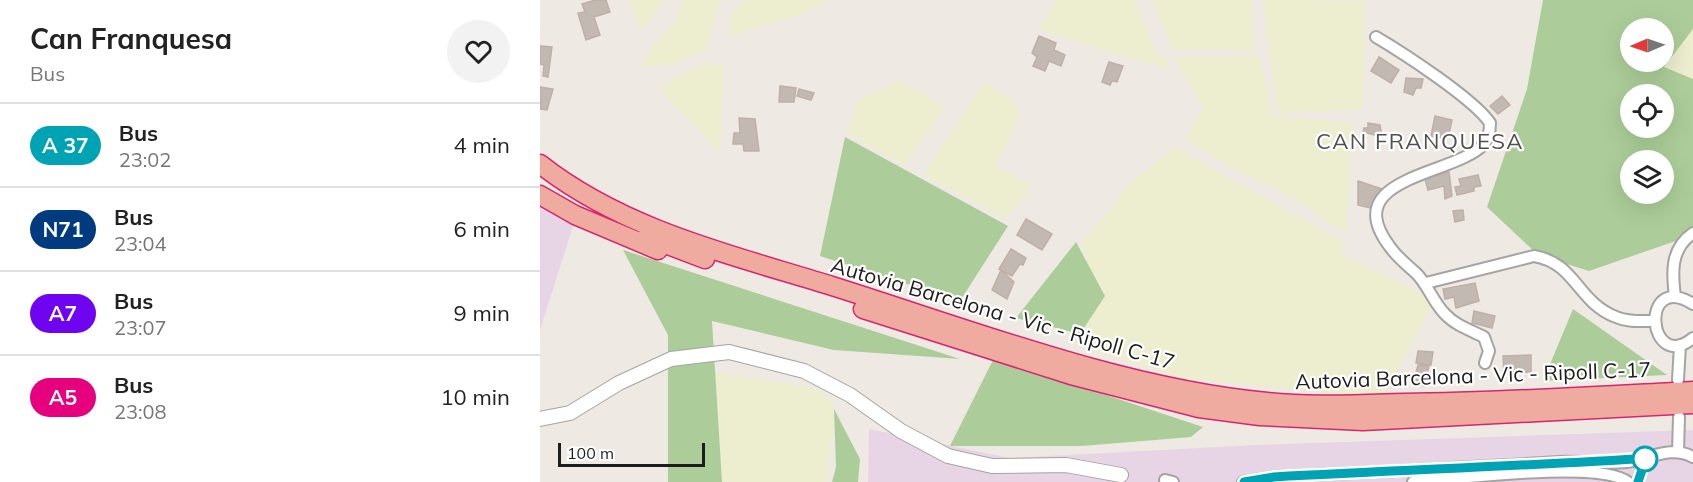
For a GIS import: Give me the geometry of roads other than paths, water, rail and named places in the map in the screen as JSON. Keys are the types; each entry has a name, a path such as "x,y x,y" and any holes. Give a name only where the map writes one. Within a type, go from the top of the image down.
{"highway":[{"name":"Autovia Barcelona - Vic - Ripoll C-17","path":"540,164 607,207 706,247 1075,362 1172,387 1267,402 1356,404 1471,402 1693,391"},
{"name":"Autovia Barcelona - Vic - Ripoll C-17","path":"540,179 588,210 678,250 1071,375 1199,408 1260,416 1363,421 1693,404"},
{"path":"540,195 575,215 658,250 678,250"}],"street":[{"path":"1376,37 1401,52 1467,101 1485,115 1490,123 1490,135 1483,145 1453,163 1407,178 1385,194 1378,208 1377,224 1390,247 1426,283 1443,313 1456,324 1484,337 1489,351 1485,363"},
{"path":"1675,297 1673,264 1677,252 1693,233"},
{"path":"1426,283 1534,256 1558,263 1591,302 1604,311 1628,321 1653,321"},
{"path":"1693,304 1675,297 1662,303 1654,314 1653,321 1654,329 1665,342 1680,345 1693,338"},
{"path":"1678,380 1680,345"},
{"path":"540,419 570,413 619,383 671,358 729,352 804,371 850,395 901,431 948,456 992,466 1066,465 1121,475"},
{"path":"1678,451 1679,417"},
{"path":"1243,482 1274,477 1574,461 1627,462 1678,451 1693,457"},
{"path":"1638,482 1643,467 1652,458"},
{"path":"1413,482 1575,472 1617,475 1628,482"}],"district":[{"name":"CAN FRANQUESA","path":"1420,141"}]}
